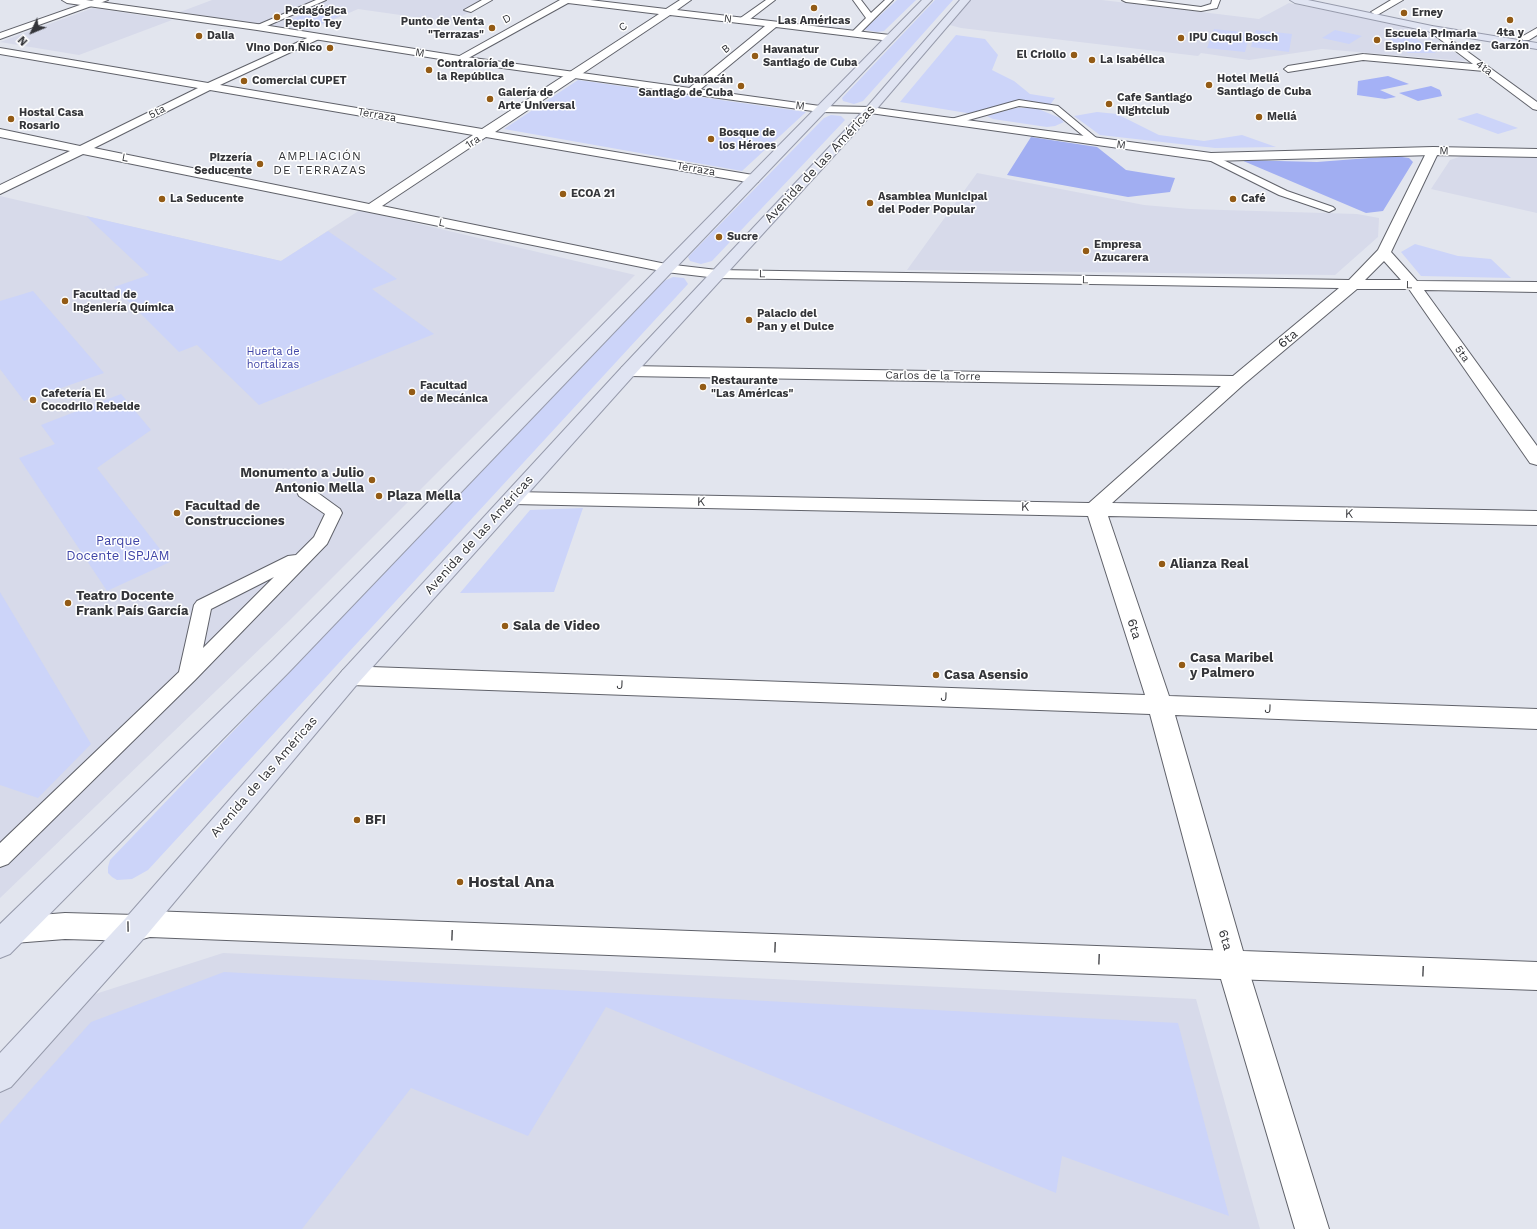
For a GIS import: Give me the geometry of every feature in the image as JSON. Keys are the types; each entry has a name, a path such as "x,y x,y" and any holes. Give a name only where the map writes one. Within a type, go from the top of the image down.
{"main road":[{"path":"5,934 282,666 927,0"},
{"name":"Avenida de las Américas","path":"0,1076 135,928 351,676 628,371 870,110 965,0"},
{"path":"1295,0 1432,29 1537,46"},
{"path":"1320,0 1376,12 1537,40"}],"street":[{"name":"M","path":"67,0 257,27 459,59 820,109 870,110 1211,157 1433,151 1537,153"},
{"path":"0,36 103,0"},
{"name":"N","path":"567,0 890,38"},
{"name":"D","path":"459,59 567,0"},
{"name":"C","path":"574,75 686,0"},
{"path":"1376,12 1398,0"},
{"name":"B","path":"692,91 774,24"},
{"name":"4ta","path":"1432,29 1537,107"},
{"path":"1526,38 1537,31"},
{"name":"5ta","path":"0,190 210,86 316,37"},
{"name":"Terraza","path":"0,51 753,179"},
{"name":"1ra","path":"371,208 574,75"},
{"name":"L","path":"0,133 666,268 717,274 1537,286"},
{"name":"6ta","path":"1312,1229 1232,965 1160,706 1095,508 1237,381 1354,284 1384,252 1433,151"},
{"name":"5ta","path":"1384,252 1413,285 1537,459"},
{"name":"Carlos de la Torre","path":"628,371 1237,381"},
{"name":"K","path":"513,498 1095,508 1537,518"},
{"name":"J","path":"351,676 1537,719"},
{"name":"I","path":"5,934 65,926 135,928 150,924 1537,976"}],"lane":[{"path":"257,27 322,0"},
{"path":"468,10 488,0"},
{"path":"742,21 771,0"},
{"path":"857,0 870,17"},
{"path":"854,34 889,0"},
{"path":"1126,0 1201,9 1214,6 1216,0"},
{"path":"1288,69 1363,57 1484,68"},
{"path":"954,121 1019,103 1055,108 1095,141"},
{"path":"1211,157 1283,193 1329,209"},
{"path":"0,856 188,675 321,540 334,513 305,492"},
{"path":"188,675 203,605 308,553"}],"shaded area":[{"name":"Pedagógica Pepito Tey","path":"212,0 494,0 450,22 358,9 308,31 180,12"},
{"name":"IPU Cuqui Bosch","path":"968,0 1102,0 1259,19 1289,3 1427,31 1466,61 1322,49 1249,60 1201,53 1198,56 961,28 946,24"},
{"path":"93,8 172,20 79,55 0,42"},
{"path":"1388,76 1409,84 1380,90 1396,97 1385,99 1357,95 1358,81"},
{"path":"1431,86 1440,90 1442,96 1418,101 1399,93"},
{"path":"1031,137 1097,147 1126,170 1175,178 1170,192 1128,197 1007,175"},
{"path":"1465,155 1537,156 1537,213 1431,189 1450,160"},
{"path":"1395,156 1409,158 1413,162 1383,211 1366,213 1241,160 1317,162"},
{"path":"977,173 1144,205 1190,209 1357,214 1379,218 1378,237 1335,275 907,270"},
{"path":"0,196 281,261 360,210 635,275 290,620 0,898"},
{"path":"223,953 1196,999 1260,1229 0,1229 0,1090 86,997"}],"green space":[{"path":"897,0 916,0 884,31 877,32 865,29"},
{"path":"935,0 953,0 863,101 854,104 843,101 842,98"},
{"path":"322,7 350,11 314,27 285,22"},
{"path":"1214,29 1250,33 1245,52 1207,48"},
{"path":"1256,30 1292,34 1289,52 1251,47"},
{"path":"1335,30 1362,36 1349,44 1322,38"},
{"path":"956,35 985,39 998,55 992,70 1014,81 1030,94 1055,98 1050,105 1015,101 973,114 900,102"},
{"path":"1387,37 1414,37 1436,53 1408,53"},
{"path":"578,80 806,112 742,171 504,129"},
{"path":"1016,108 1036,108 1060,118 1064,122 1055,126 1047,127 993,119 987,116"},
{"path":"1097,112 1117,114 1159,135 1204,141 1242,135 1276,147 1215,148 1100,135 1074,116"},
{"path":"1477,113 1518,128 1498,134 1457,119"},
{"path":"831,115 841,116 845,120 712,261 701,264 690,261 688,257 824,118"},
{"name":"Huerta de hortalizas","path":"86,216 281,261 328,231 397,279 372,289 434,334 259,405 197,345 179,352 114,287 149,275"},
{"path":"1415,244 1458,256 1491,259 1511,278 1421,276 1401,252"},
{"path":"673,277 684,278 688,284 148,870 132,879 117,880 112,877 108,873 110,860 664,281"},
{"path":"33,291 104,373 24,401 0,369 0,301"},
{"name":"Parque Docente ISPJAM","path":"121,394 151,430 97,468 170,562 107,591 19,458 55,444 41,425"},
{"path":"583,508 554,592 460,593 530,510"},
{"path":"0,592 91,744 38,798 0,785"},
{"path":"224,972 1178,1023 1229,1216 1062,1156 1056,1193 606,1007 528,1136 411,1088 302,1229 0,1229 0,1124 91,1022"}],"place":[{"name":"Las Américas","path":"814,8"},
{"name":"Erney","path":"1404,13"},
{"name":"Pedagógica Pepito Tey","path":"277,17"},
{"name":"4ta y Garzón","path":"1510,20"},
{"name":"Punto de Venta \"Terrazas\"","path":"492,28"},
{"name":"Dalia","path":"199,36"},
{"name":"IPU Cuqui Bosch","path":"1181,38"},
{"name":"Escuela Primaria Espino Fernández","path":"1377,40"},
{"name":"Vino Don Ñico","path":"330,48"},
{"name":"El Criollo","path":"1074,55"},
{"name":"Havanatur Santiago de Cuba","path":"755,56"},
{"name":"La Isabélica","path":"1092,60"},
{"name":"Contraloría de la República","path":"429,70"},
{"name":"Comercial CUPET","path":"244,81"},
{"name":"Hotel Meliá Santiago de Cuba","path":"1209,85"},
{"name":"Cubanacán Santiago de Cuba","path":"741,86"},
{"name":"Galería de Arte Universal","path":"490,99"},
{"name":"Cafe Santiago Nightclub","path":"1109,104"},
{"name":"Meliá","path":"1259,117"},
{"name":"Hostal Casa Rosario","path":"11,119"},
{"name":"Bosque de los Héroes","path":"711,139"},
{"name":"Pizzería Seducente","path":"260,164"},
{"name":"ECOA 21","path":"563,194"},
{"name":"La Seducente","path":"162,199"},
{"name":"Café","path":"1233,199"},
{"name":"Asamblea Municipal del Poder Popular","path":"870,203"},
{"name":"Sucre","path":"719,237"},
{"name":"Empresa Azucarera","path":"1086,251"},
{"name":"Facultad de Ingeniería Química","path":"65,301"},
{"name":"Palacio del Pan y el Dulce","path":"749,320"},
{"name":"Restaurante \"Las Américas\"","path":"703,387"},
{"name":"Facultad de Mecánica","path":"412,392"},
{"name":"Cafetería El Cocodrilo Rebelde","path":"33,400"},
{"name":"Monumento a Julio Antonio Mella","path":"372,480"},
{"name":"Plaza Mella","path":"379,496"},
{"name":"Facultad de Construcciones","path":"177,513"},
{"name":"Alianza Real","path":"1162,564"},
{"name":"Teatro Docente Frank País García","path":"68,603"},
{"name":"Sala de Video","path":"505,626"},
{"name":"Casa Maribel y Palmero","path":"1182,665"},
{"name":"Casa Asensio","path":"936,675"},
{"name":"BFI","path":"357,820"},
{"name":"Hostal Ana","path":"460,882"}],"district":[{"name":"AMPLIACIÓN DE TERRAZAS","path":"320,163"}]}
